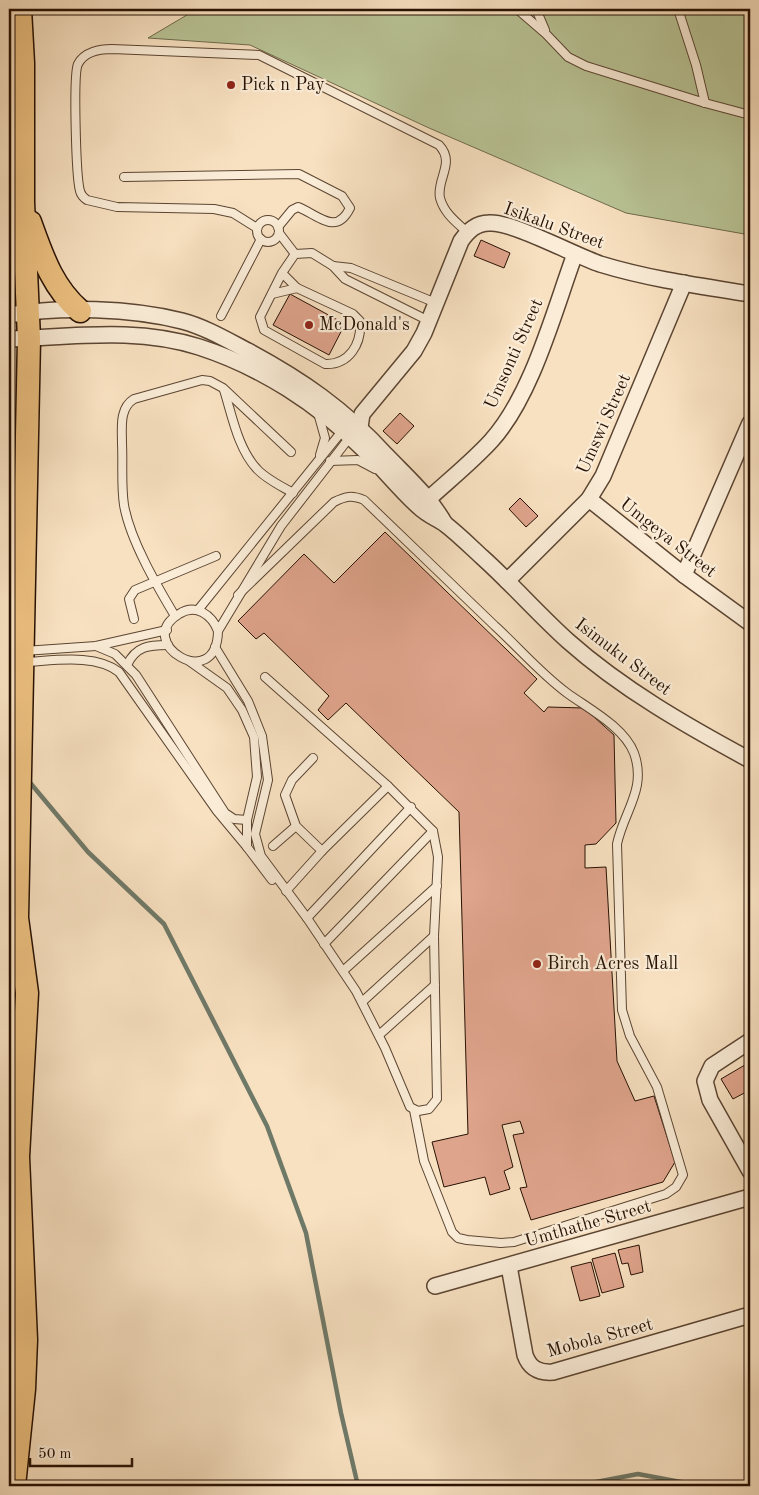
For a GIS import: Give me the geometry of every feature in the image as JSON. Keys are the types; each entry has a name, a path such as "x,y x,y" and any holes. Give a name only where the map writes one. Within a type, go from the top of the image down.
{"main road":[{"path":"14,1486 24,1389 26,1340 18,1156 27,993 17,918 22,656 18,313 23,202 23,63 20,9"},
{"path":"23,202 51,275 68,300 80,311"}],"street":[{"name":"Isikalu Street","path":"467,232 480,224 498,224 624,271 750,294"},
{"path":"353,425 414,351 429,321 461,240 467,232"},
{"name":"Umsonti Street","path":"424,503 492,440 510,416 535,362 575,254"},
{"name":"Umswi Street","path":"507,581 588,499 614,454 684,283"},
{"name":"Isimuku Street","path":"18,313 80,311 155,316 184,322 232,342 308,385 353,425 424,503 568,641 597,665 663,710 750,760"},
{"name":"Isimuku Street","path":"19,339 107,333 137,334 199,347 226,357 257,372 317,408 353,425 388,476 424,503"},
{"path":"684,575 750,423"},
{"name":"Umgeya Street","path":"588,499 684,575 750,623"},
{"path":"750,1041 712,1066 705,1080 710,1100 750,1171"},
{"name":"Umthathe Street","path":"435,1286 750,1197"},
{"name":"Mobola Street","path":"509,1266 525,1355 531,1367 538,1372 553,1372 750,1315"}],"lane":[{"path":"517,9 546,34 568,57 586,66 750,115"},
{"path":"536,9 546,34"},
{"path":"678,9 696,65 705,103"},
{"path":"257,228 233,213 214,209 117,207 87,200 80,192 77,160 76,73 82,59 101,49 259,55 439,145 444,150 447,162 440,198 451,218 467,232"},
{"path":"124,177 299,174 342,196 350,208 344,219 339,223 332,224 298,207 292,210 278,230 271,241 260,239 257,234 257,228 262,221 269,220 278,230 295,254"},
{"path":"221,316 260,239"},
{"path":"295,254 312,253 333,266 345,279 429,321"},
{"path":"282,273 297,288 353,314 360,321 360,338 351,354 344,360 334,365 325,364 264,330 260,323 260,317 282,273 295,254"},
{"path":"333,266 351,268 436,304"},
{"path":"272,294 297,288"},
{"path":"175,616 155,582 128,523 124,503 124,411 127,403 134,399 202,380 210,380 223,388 290,452"},
{"path":"223,388 240,438 252,463 258,471 292,493"},
{"path":"315,466 325,438 317,408"},
{"path":"189,661 204,658 215,647 218,632 238,595 281,526 330,461 353,425"},
{"path":"198,610 292,493 353,425"},
{"path":"330,461 358,460 388,476"},
{"path":"215,647 248,701 262,736 268,780 257,821 256,846 264,862 307,918 343,971 379,1035 408,1103 414,1110 424,1161 452,1232 458,1238 501,1243 530,1238 666,1194 676,1187 683,1175 660,1095 630,1036 622,1010 617,844 619,832 638,790 638,766 629,743 620,733 561,688 364,500 354,496 344,496 334,502 238,595"},
{"path":"134,619 129,599 131,593 216,556"},
{"path":"218,632 214,622 208,615 198,610 182,612 175,616 167,630 168,645 176,656 189,661 227,688 242,710 254,737 257,777 247,820 247,847"},
{"path":"22,656 96,646 167,630"},
{"path":"128,665 133,654 142,648 150,645 168,645"},
{"path":"96,646 115,654 128,665 226,813 234,819 247,820"},
{"path":"22,656 92,662 112,666 119,672 217,811 247,847 258,865 286,898 293,900"},
{"path":"265,677 411,807 433,831 437,847 434,936 437,1099 429,1108 418,1111 414,1110"},
{"path":"313,758 292,780 285,795 296,826 322,851"},
{"path":"286,891 322,851 388,786"},
{"path":"307,918 411,807"},
{"path":"273,846 296,826"},
{"path":"324,944 433,831"},
{"path":"343,971 437,886"},
{"path":"362,1002 434,936"},
{"path":"379,1035 435,985"},
{"path":"9,1263 12,1396 9,1422"}],"green space":[{"path":"197,9 750,9 750,235 626,213 429,128 250,45 148,38"}],"building":[{"path":"481,240 510,253 504,268 474,256"},
{"name":"McDonald's","path":"290,294 345,324 329,355 273,325"},
{"path":"400,413 414,426 397,444 383,431"},
{"path":"520,498 538,516 526,527 509,509"},
{"name":"Birch Acres Mall","path":"385,532 537,679 524,693 544,712 548,707 584,708 614,735 616,823 596,844 585,845 585,868 606,867 617,1061 635,1101 654,1096 675,1162 663,1182 531,1220 520,1188 527,1187 513,1135 524,1133 520,1121 502,1125 513,1167 504,1171 510,1189 490,1195 485,1177 444,1187 432,1142 468,1134 459,812 346,703 328,720 318,710 329,696 264,633 256,639 238,621 304,554 334,583"},
{"path":"750,1062 750,1090 733,1099 721,1079"},
{"path":"639,1245 643,1272 631,1275 628,1263 622,1264 618,1250"},
{"path":"615,1253 624,1287 602,1293 592,1259"},
{"path":"591,1262 600,1296 580,1301 571,1267"}],"waterway":[{"path":"27,779 88,852 164,924 267,1126 306,1233 341,1413 358,1486"},
{"path":"575,1486 638,1474 702,1486"}],"place":[{"name":"Pick n Pay","path":"231,85"},
{"name":"McDonald's","path":"309,325"},
{"name":"Birch Acres Mall","path":"537,964"}]}
